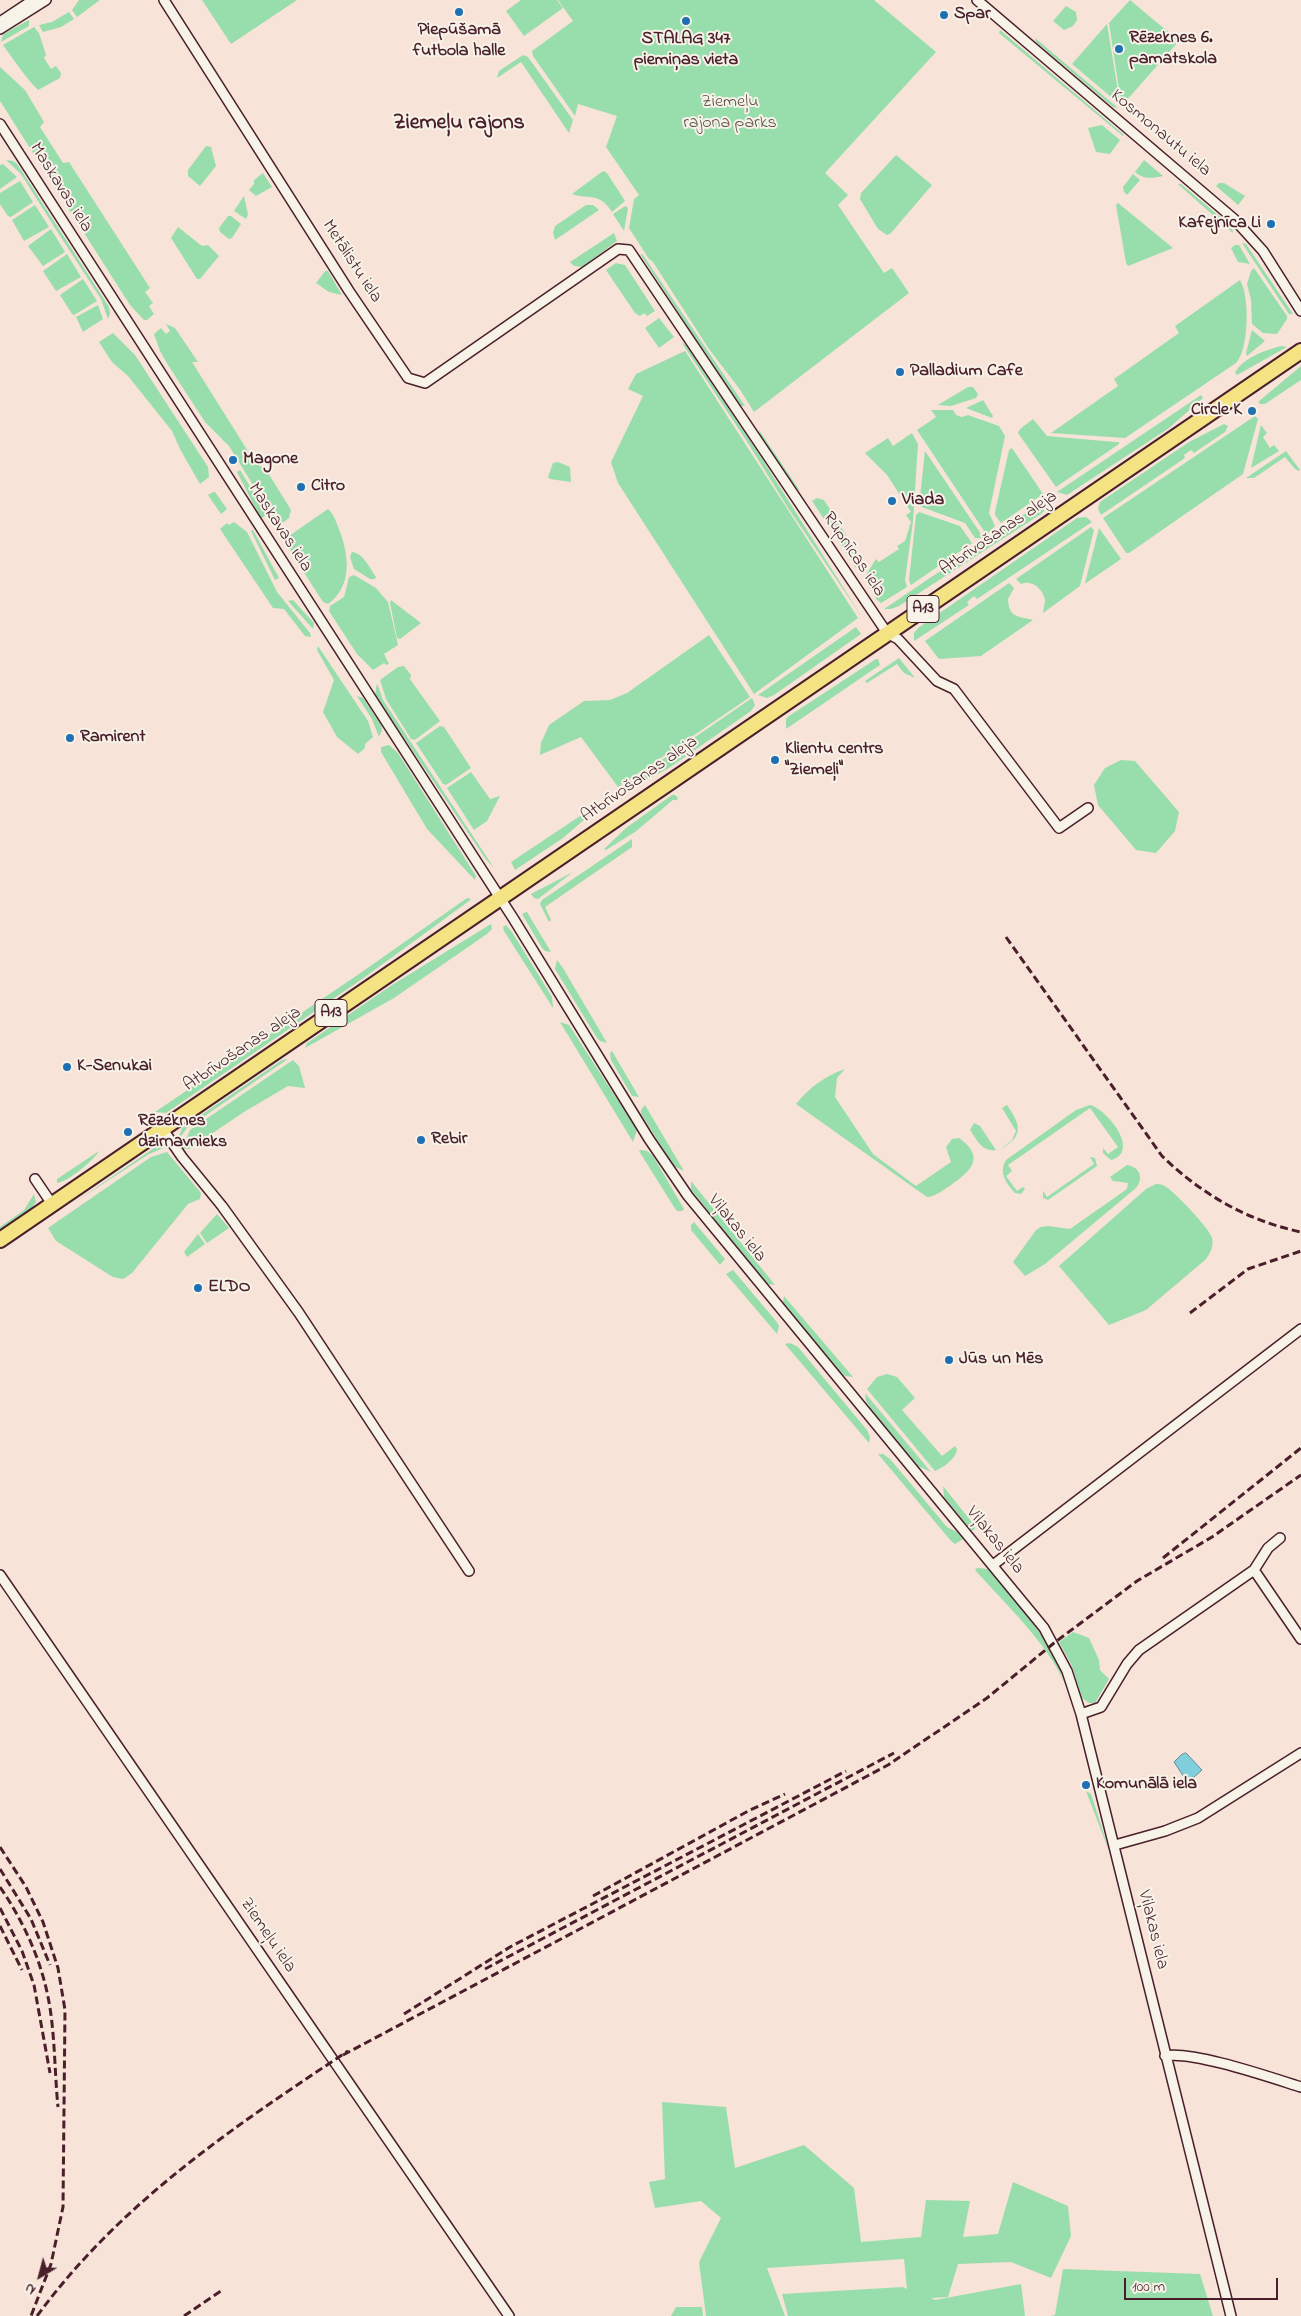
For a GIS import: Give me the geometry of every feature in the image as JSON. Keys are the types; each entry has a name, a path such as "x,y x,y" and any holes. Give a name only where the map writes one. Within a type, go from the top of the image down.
{"main road":[{"name":"Atbrīvošanas aleja","path":"0,1240 1301,350"}],"street":[{"path":"0,22 33,0"},
{"path":"0,29 46,0"},
{"name":"Metālistu iela","path":"164,0 334,268 408,378 425,383 618,249 625,248"},
{"name":"Kosmonautu iela","path":"977,0 1234,219 1262,251 1301,311"},
{"name":"Maskavas iela","path":"0,124 500,898"},
{"name":"Rūpnīcas iela","path":"625,248 632,252 797,502 887,633 898,639 937,681 954,689 1060,828 1088,808"},
{"name":"Viļakas iela","path":"500,898 649,1139 688,1196 993,1565 1054,1643 1068,1671 1081,1714 1115,1844 1165,2056 1231,2316"},
{"path":"162,1128 182,1157 222,1206 299,1313 469,1571"},
{"path":"35,1179 52,1204"},
{"path":"993,1565 1301,1329"},
{"path":"1081,1714 1101,1707 1127,1664 1139,1650 1254,1570 1268,1548 1280,1538"},
{"path":"1254,1570 1301,1639"},
{"name":"Ziemeļu iela","path":"0,1575 509,2316"},
{"path":"1115,1844 1165,1831 1198,1818 1301,1753"},
{"path":"1165,2056 1175,2054 1230,2066 1301,2087"}],"green space":[{"path":"79,0 100,0 77,17 72,10"},
{"path":"202,0 297,0 231,44"},
{"path":"521,0 557,0 563,8 524,36 506,11"},
{"name":"Ziemeļu rajona parks","path":"558,0 874,0 936,52 825,173 848,195 838,205 884,273 892,268 909,293 754,412 741,391 709,349 629,228 634,199 639,195 606,147 617,116 578,104 575,116 533,56 532,51 573,21"},
{"path":"1130,0 1179,41 1125,102 1120,96 1109,23"},
{"path":"1066,6 1076,12 1077,20 1073,26 1064,30 1053,21"},
{"path":"69,12 74,19 61,27 43,32 39,25 52,22"},
{"path":"29,20 29,26 1,42 3,34"},
{"path":"1107,24 1119,97 1117,102 1072,64"},
{"path":"34,27 39,33 46,55 44,58 51,69 56,66 61,73 60,78 38,90 3,45"},
{"path":"1000,30 1124,135 999,33"},
{"path":"1035,38 1118,108 1113,107 1036,42"},
{"path":"523,55 528,57 573,120 569,133 521,62 497,78 499,71"},
{"path":"0,67 25,90 44,122 40,127 63,163 69,162 150,288 145,292 153,303 149,306 154,314 147,320 144,320 130,305 0,101"},
{"path":"1102,125 1120,140 1110,154 1096,152 1088,128"},
{"path":"206,146 211,147 216,166 200,186 188,176 188,170"},
{"path":"896,155 932,185 891,233 887,235 878,229 860,199 861,193"},
{"path":"6,160 13,161 18,165 109,307 110,314 108,319 101,299 21,174"},
{"path":"1144,160 1163,176 1152,178 1138,175 1135,172"},
{"path":"3,164 17,177 0,189 0,165"},
{"path":"603,171 607,173 625,201 612,212 599,199 572,194"},
{"path":"263,173 272,187 256,196 249,190 254,184 254,180"},
{"path":"1133,174 1140,180 1127,195 1123,187"},
{"path":"20,181 33,202 11,217 8,216 0,204 0,193"},
{"path":"1219,183 1224,183 1245,196 1238,205 1216,186"},
{"path":"1178,184 1181,184 1232,227 1233,233"},
{"path":"244,196 248,215 246,219 234,211"},
{"path":"1118,203 1173,248 1128,266 1116,205"},
{"path":"35,205 49,227 24,241 12,220"},
{"path":"586,205 593,205 599,210 555,240 553,233 555,226"},
{"path":"625,206 628,208 624,231 613,214"},
{"path":"228,216 231,216 241,224 232,238 229,239 220,232 219,228"},
{"path":"178,227 202,246 208,245 219,256 200,279 197,279 171,238"},
{"path":"51,229 65,252 43,266 28,246"},
{"path":"614,233 617,241 582,267 574,266 570,262"},
{"path":"1242,243 1246,244 1293,314 1289,314"},
{"path":"1239,245 1250,264 1238,262 1231,248"},
{"path":"67,254 81,277 56,291 43,271"},
{"path":"640,254 643,255 745,406 740,406"},
{"path":"616,263 625,265 655,311 647,316 644,313 640,316 635,313 606,270"},
{"path":"1254,268 1287,316 1277,334 1263,333 1252,324 1251,300 1247,284 1251,271"},
{"path":"325,271 328,271 342,295 329,292 316,283"},
{"path":"83,279 97,301 74,315 60,295"},
{"path":"1240,280 1247,310 1247,323 1244,347 1236,363 1125,438 1051,433 1118,386 1114,379 1179,333 1175,326"},
{"path":"98,305 103,319 83,332 76,317"},
{"path":"659,318 674,337 659,348 645,328"},
{"path":"166,324 175,328 198,362 192,362 256,464 265,468 291,510 289,518 280,525 277,524 229,446 205,422 160,351 154,334 161,328 166,334 170,331"},
{"path":"1252,330 1265,341 1247,356 1246,353"},
{"path":"113,333 135,355 208,467 209,477 200,484 172,431 128,376 112,362 99,342"},
{"path":"682,343 686,345 757,451 862,617 788,508"},
{"path":"1281,346 1287,347 1237,375 1235,373 1249,359 1262,352"},
{"path":"685,351 858,618 754,694 618,483 611,462 643,396 628,389 636,374"},
{"path":"1301,366 1301,380 1265,404 1258,402"},
{"path":"968,387 973,387 978,394 976,398 951,406 938,405"},
{"path":"1201,395 1203,398 1169,428 1067,495 1057,492"},
{"path":"983,400 993,416 992,418 966,408"},
{"path":"931,410 953,410 956,415 962,417 968,415 999,426 1005,436 989,513 995,526 988,533 984,531 917,430 936,417"},
{"path":"1255,416 1258,419 1243,474 1129,553 1126,553 1103,518"},
{"path":"1033,419 1047,436 1119,442 1119,444 1056,487 1018,433 1020,429"},
{"path":"1224,424 1228,426 1225,432 1194,453 1191,450 1184,455 1185,458 1101,515 1098,509 1100,502 1189,442"},
{"path":"1261,425 1267,433 1263,437 1270,448 1274,445 1279,451 1251,468"},
{"path":"759,430 800,491 794,487 760,435"},
{"path":"912,433 918,444 913,521 905,580 907,587 881,603 877,600 864,578 876,559 879,562 899,549 897,546 905,541 911,522 906,515 911,512 887,475 865,453 888,438 893,446"},
{"path":"1012,448 1043,494 1001,523 995,512 1009,450"},
{"path":"925,451 981,534 981,538 975,538 965,523 919,506"},
{"path":"1286,451 1299,471 1285,457 1254,478 1246,478"},
{"path":"558,462 570,467 571,482 550,479 548,477 553,463"},
{"path":"240,470 267,514 261,519 237,472"},
{"path":"215,492 227,509 221,514 208,495"},
{"path":"817,498 824,500 859,555 861,562 856,568 812,501"},
{"path":"1047,499 1048,507 1041,514 899,606 884,609"},
{"path":"328,509 335,518 342,539 347,559 347,570 342,588 328,604 323,602 292,554 286,538"},
{"path":"919,512 960,526 972,543 911,585 909,580 916,515"},
{"path":"1086,517 1092,522 977,599 974,596 967,602 969,605 914,641 914,633 918,628 1077,518"},
{"path":"234,522 247,532 277,592 310,633 311,637 305,636 284,609 273,608 220,529 227,523 229,525"},
{"path":"1091,527 1094,530 1080,586 1043,613 1045,600 1042,592 1033,584 1021,584 1016,579"},
{"path":"1099,528 1121,559 1085,583"},
{"path":"253,530 279,578 275,580 251,531"},
{"path":"352,552 360,555 366,561 376,577 375,579 370,579 354,569 350,557"},
{"path":"354,575 376,588 388,602 398,645 384,654 389,664 386,665 384,663 373,670 357,654 329,611 330,606 344,597 349,577"},
{"path":"1009,583 1014,588 1008,599 1010,610 1016,616 1033,620 981,656 939,659 925,641"},
{"path":"293,600 314,623 313,629 288,601"},
{"path":"391,600 421,623 400,639 397,638"},
{"path":"856,627 861,634 774,695 767,698 758,695"},
{"path":"709,635 750,697 618,787 581,737 540,755 541,743 549,725 584,701 610,700 627,693"},
{"path":"318,646 368,721 373,737 358,754 337,737 323,712 334,680 317,650"},
{"path":"899,658 915,678 904,673 897,664 867,683 865,681"},
{"path":"878,659 880,665 786,729 786,719 789,716"},
{"path":"404,666 411,675 410,679 440,721 415,740 411,739 386,699 380,680 398,667"},
{"path":"377,683 383,700 494,868 485,858 375,695"},
{"path":"357,696 363,698 381,725 382,730 379,737 372,719"},
{"path":"752,698 755,705 751,711 669,768 625,791 624,786"},
{"path":"440,726 444,727 471,768 446,785 443,784 416,743"},
{"path":"389,745 398,753 476,876 475,880 427,829 381,752 381,747"},
{"path":"1121,760 1135,761 1179,812 1175,831 1156,853 1136,850 1098,805 1094,785 1105,768"},
{"path":"471,772 490,799 500,796 487,821 474,830 447,788"},
{"path":"672,795 678,798 677,800 673,800 635,832 606,850 604,849 626,828"},
{"path":"589,810 592,813 563,838 515,870 511,862"},
{"path":"632,839 632,847 545,907 551,920 549,922 540,904 542,900"},
{"path":"573,872 538,899 534,898 531,894"},
{"path":"467,898 471,899 365,977 166,1113 155,1112 359,974"},
{"path":"527,912 551,952 545,951 542,948 522,914"},
{"path":"491,924 492,929 487,934 394,998 305,1048 307,1043 392,985"},
{"path":"506,925 552,997 553,1008 504,931 503,927"},
{"path":"557,960 607,1043 597,1038 555,969"},
{"path":"560,1022 569,1025 637,1130 633,1142"},
{"path":"612,1051 639,1097 632,1096 611,1060 610,1053"},
{"path":"288,1059 187,1128 178,1140 182,1128 282,1060"},
{"path":"293,1060 299,1066 305,1088 288,1086 244,1112 189,1149 183,1149 180,1143 187,1137 190,1130"},
{"path":"845,1069 837,1078 835,1097 873,1154 916,1186 951,1162 946,1147 952,1139 959,1138 972,1151 974,1158 969,1169 943,1191 927,1197 796,1104 818,1083"},
{"path":"645,1105 684,1171 674,1166 641,1114 641,1110"},
{"path":"1007,1105 1015,1118 1018,1129 1014,1139 1001,1149 1012,1140 1016,1131 1002,1108"},
{"path":"1090,1105 1105,1115 1118,1131 1123,1149 1119,1156 1111,1160 1103,1153 1103,1148 1108,1154 1118,1147 1090,1108 1008,1165 1012,1171 1006,1176 1017,1191 1023,1187 1025,1189 1021,1194 1015,1193 1004,1178 1003,1169 1006,1160 1076,1110"},
{"path":"974,1123 980,1126 996,1150 983,1147 978,1141 970,1130"},
{"path":"157,1146 166,1147 149,1154 72,1204"},
{"path":"99,1151 81,1170 68,1179 57,1183 57,1179"},
{"path":"639,1151 647,1151 653,1156 684,1209 682,1211 677,1211 674,1207"},
{"path":"167,1152 201,1193 200,1199 188,1204 132,1273 123,1279 113,1277 56,1241 48,1228 151,1157"},
{"path":"1090,1157 1095,1158 1097,1166 1048,1200 1043,1198 1043,1191 1047,1197 1094,1164"},
{"path":"1127,1165 1138,1171 1140,1180 1136,1188 1045,1264 1025,1276 1013,1262 1036,1230 1048,1226 1070,1229 1127,1189 1128,1183 1113,1181 1110,1177"},
{"path":"691,1181 775,1285 767,1284 693,1192"},
{"path":"1156,1184 1165,1186 1200,1221 1212,1238 1211,1250 1205,1260 1146,1310 1109,1325 1059,1266 1146,1189"},
{"path":"34,1194 36,1202 31,1209 0,1231 0,1227 24,1210"},
{"path":"217,1214 229,1228 207,1243 200,1233"},
{"path":"694,1222 725,1259 720,1265 691,1230 691,1225"},
{"path":"198,1234 205,1244 187,1257 184,1252"},
{"path":"733,1270 776,1321 779,1326 777,1334 726,1274"},
{"path":"784,1296 853,1377 845,1376 837,1369 783,1303"},
{"path":"790,1343 798,1347 867,1430 870,1437 869,1443 785,1344"},
{"path":"887,1374 897,1377 915,1398 902,1410 942,1456 955,1446 957,1449 949,1462 935,1471 867,1389 877,1377"},
{"path":"865,1393 931,1472 918,1466 873,1412 866,1401"},
{"path":"878,1454 883,1454 890,1459 947,1527 957,1532 963,1539 955,1544 951,1541"},
{"path":"943,1486 974,1525 975,1529 972,1531 944,1497"},
{"path":"977,1568 988,1569 1033,1624 1060,1669 1066,1686 1049,1655 1013,1611 975,1570"},
{"path":"1073,1632 1089,1638 1099,1660 1100,1670 1109,1679 1095,1703 1089,1703 1082,1698 1072,1666 1059,1642"},
{"path":"1086,1791 1091,1794 1111,1856"},
{"path":"662,2102 726,2107 735,2168 804,2145 854,2188 861,2242 921,2237 926,2200 970,2201 963,2237 998,2234 1013,2182 1068,2206 1071,2236 1051,2278 1011,2262 958,2264 948,2297 931,2298 935,2300 1021,2284 1025,2316 788,2316 782,2294 903,2287 907,2289 904,2259 767,2268 785,2316 706,2316 699,2262 721,2218 701,2201 655,2208 649,2182 665,2179"},
{"path":"1063,2269 1200,2274 1213,2316 1051,2316 1055,2315"},
{"path":"676,2307 702,2307 703,2316 671,2316"}],"water":[{"path":"1186,1753 1202,1770 1194,1777 1186,1780 1174,1762"}],"railway":[{"path":"1006,937 1162,1156 1177,1170 1226,1204 1262,1221 1301,1232"},
{"path":"1190,1313 1248,1269 1301,1251"},
{"path":"1163,1558 1301,1448"},
{"path":"343,2055 888,1765 987,1698 1054,1643 1137,1581 1212,1537 1301,1475"},
{"path":"485,1969 894,1753"},
{"path":"404,2014 510,1947 846,1771"},
{"path":"593,1896 750,1810 785,1794"},
{"path":"0,1847 26,1887 43,1922 58,1968 65,2010 63,2207 51,2264 31,2316"},
{"path":"0,1869 31,1919 50,1965"},
{"path":"0,1887 26,1932 44,1981 52,2026 58,2107"},
{"path":"0,1908 22,1951 34,1985 50,2073"},
{"path":"0,1926 22,1970"},
{"path":"37,2316 70,2275 105,2237 142,2202 221,2139 348,2051"},
{"path":"184,2316 221,2291"}],"place":[{"name":"Piepūšamā futbola halle","path":"459,12"},
{"name":"Spar","path":"944,15"},
{"name":"STALAG 347 piemiņas vieta","path":"686,21"},
{"name":"Rēzeknes 6. pamatskola","path":"1119,49"},
{"name":"Kafejnīca Li","path":"1271,224"},
{"name":"Palladium Cafe","path":"900,372"},
{"name":"Circle K","path":"1252,411"},
{"name":"Magone","path":"233,460"},
{"name":"Citro","path":"301,487"},
{"name":"Viada","path":"892,501"},
{"name":"Ramirent","path":"70,738"},
{"name":"Klientu centrs \"Ziemeļi\"","path":"775,760"},
{"name":"K-Senukai","path":"67,1067"},
{"name":"Rēzeknes dzirnavnieks","path":"128,1132"},
{"name":"Rebir","path":"421,1140"},
{"name":"ELDO","path":"198,1288"},
{"name":"Jūs un Mēs","path":"949,1360"},
{"name":"Komunālā iela","path":"1086,1785"}],"district":[{"name":"Ziemeļu rajons","path":"459,124"}]}
